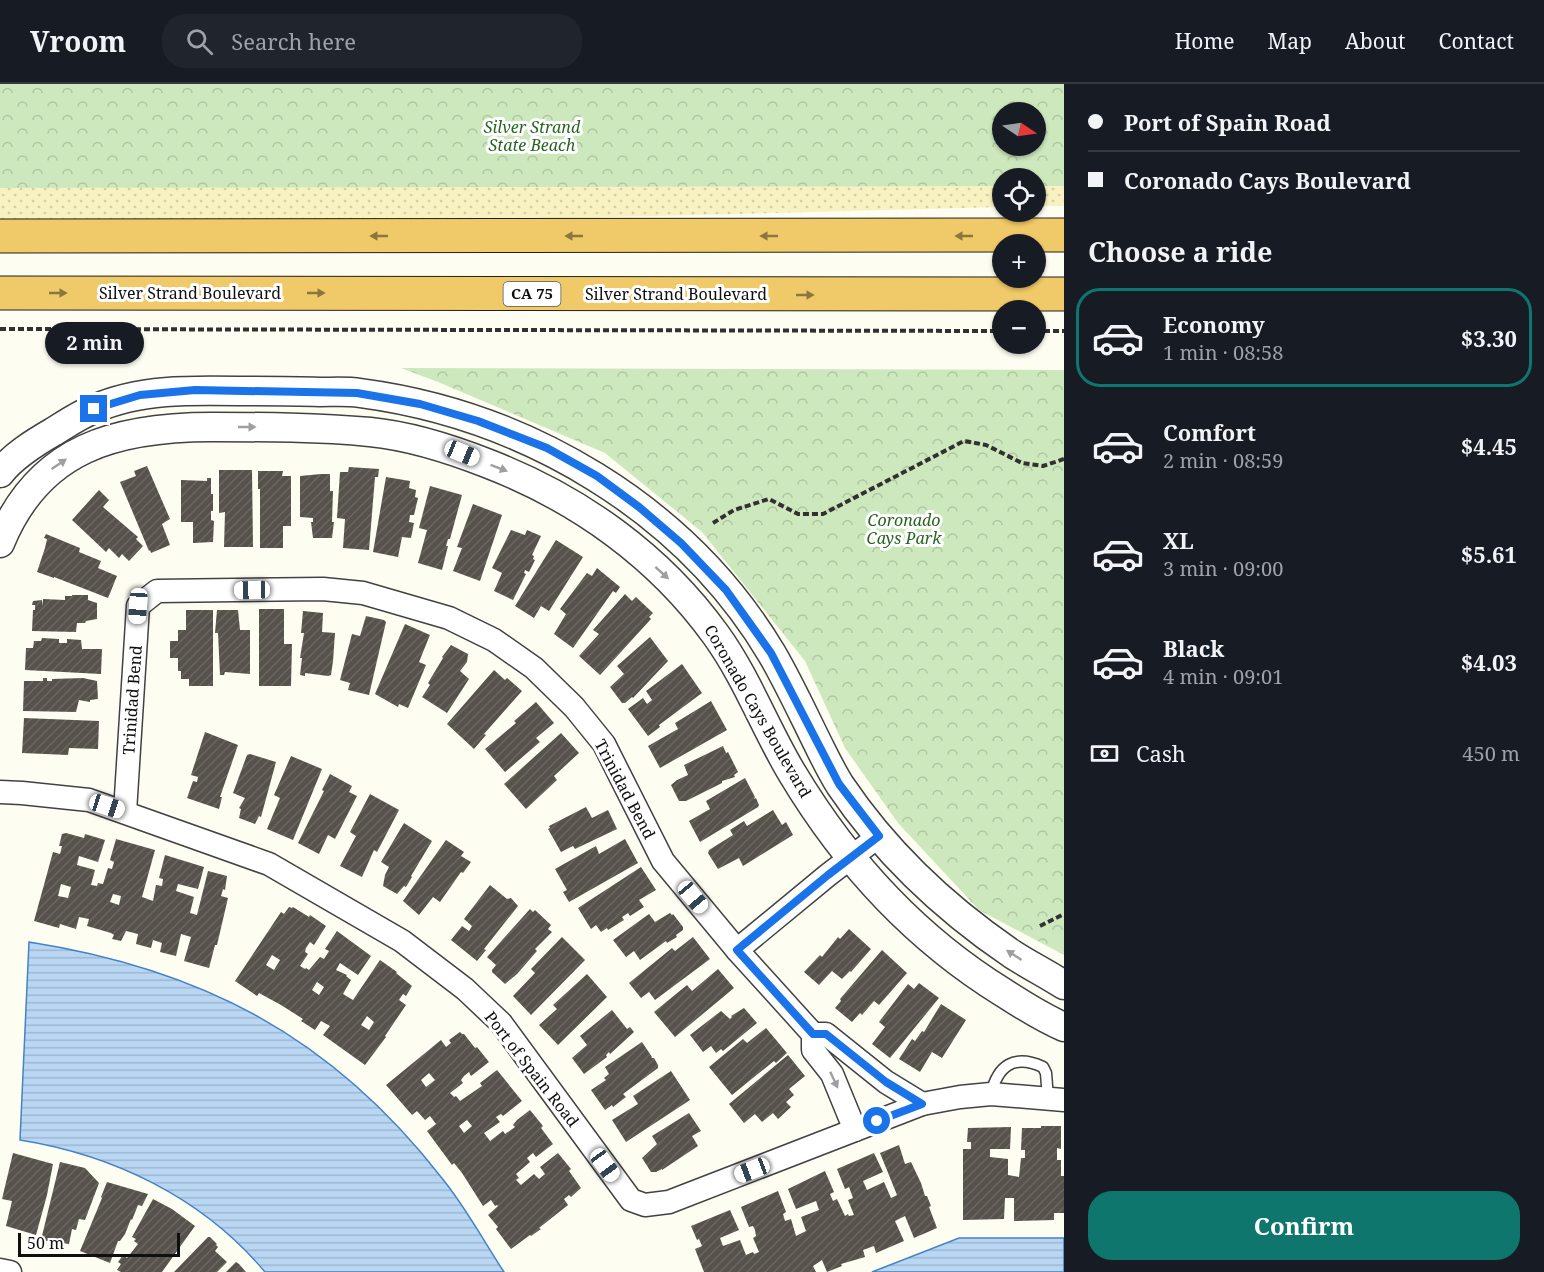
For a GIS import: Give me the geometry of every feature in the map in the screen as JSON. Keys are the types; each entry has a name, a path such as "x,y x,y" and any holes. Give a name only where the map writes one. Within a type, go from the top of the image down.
{"highway":[{"path":"0,236 1064,235"},
{"name":"Silver Strand Boulevard","path":"0,293 1064,294"}],"street":[{"name":"Coronado Cays Boulevard","path":"3,463 46,435 94,409 140,395 195,390 357,393 420,404 478,421 547,448 597,476 639,507 681,543 726,590 771,653 839,784 879,836 915,874 984,934 1014,956 1064,985"},
{"name":"Coronado Cays Boulevard","path":"0,543 8,523 32,488 52,467 81,450 130,433 181,427 282,427 372,432 445,447 513,473 562,497 619,534 678,587 717,636 766,720 791,771 824,821 872,884 923,935 975,975 1045,1019 1064,1027"},
{"path":"3,463 32,488"},
{"name":"Trinidad Bend","path":"125,812 138,606 157,591 323,589 363,593 449,618 494,640 534,668 574,707 603,744 663,861 737,950 813,1034 813,1050 832,1074 855,1130"},
{"name":"Port of Spain Road","path":"0,792 22,792 89,800 269,864 402,941 465,989 501,1023 631,1200 645,1204 669,1202 922,1104 960,1096 991,1094 1056,1099"},
{"path":"737,950 879,836"},
{"name":"Trinidad Bend","path":"813,1034 826,1034 886,1082 922,1104"},
{"path":"0,1269 10,1272"}],"lane":[{"path":"991,1094 995,1077 1007,1065 1021,1061 1043,1067 1056,1099"}],"path":[{"path":"0,329 992,331"},
{"path":"1046,331 1064,331"},
{"path":"713,523 734,510 769,499 798,514 823,514 964,441 986,445 1022,463 1043,466 1064,459"},
{"path":"1040,926 1064,914"}],"sand":[{"name":"Silver Strand State Beach","path":"0,84 1064,84 1064,206 1046,206 1046,168 992,168 992,207 501,220 0,220"}],"green space":[{"name":"Silver Strand State Beach","path":"0,84 1064,84 1064,186 1046,186 1046,168 992,168 992,186 0,188"},
{"name":"Coronado Cays Park","path":"401,368 1064,370 1064,955 979,910 898,823 845,748 805,661 702,532 605,453"}],"water":[{"path":"29,942 92,954 151,970 207,991 259,1017 308,1048 355,1085 399,1128 450,1188 504,1272 265,1272 214,1222 154,1184 89,1157 20,1140"},
{"path":"959,1238 1064,1238 1064,1272 872,1272"}],"building":[{"path":"147,466 170,519 162,524 170,545 151,553 120,482 136,476 134,471"},
{"path":"349,467 379,469 378,477 375,477 369,550 343,548 345,519 337,518 340,472 348,472"},
{"path":"219,470 252,470 253,547 224,547 225,512 219,513"},
{"path":"258,471 283,471 282,476 291,476 291,526 283,526 283,548 260,548"},
{"path":"330,474 330,491 333,491 332,538 313,538 311,522 313,518 300,517 300,476"},
{"path":"386,477 410,481 409,488 416,490 415,497 418,498 414,515 410,515 409,522 414,523 411,538 402,537 398,557 373,552"},
{"path":"207,478 211,478 211,494 213,494 211,520 214,521 213,542 193,543 193,522 181,522 181,480 207,481"},
{"path":"430,486 462,495 446,546 448,546 442,570 418,563 427,530 419,528"},
{"path":"99,490 109,500 103,507 138,537 136,539 143,546 129,561 122,554 119,558 109,548 106,552 72,520"},
{"path":"473,504 502,515 480,581 453,571 462,548 457,547"},
{"path":"511,530 525,535 527,530 541,536 532,555 535,560 529,572 525,570 526,574 513,600 494,591 502,573 492,568"},
{"path":"46,534 80,548 79,552 101,561 98,568 117,576 108,598 37,572 45,548"},
{"path":"556,540 583,557 549,611 541,606 534,618 515,606"},
{"path":"597,568 620,587 616,593 613,591 573,648 554,634 566,614 560,609 587,573 592,576"},
{"path":"625,594 632,601 636,597 653,613 649,617 651,619 600,675 579,656 599,634 593,630"},
{"path":"88,595 88,600 97,603 97,619 77,623 76,632 32,631 33,610 35,610 35,605 32,605 33,601 42,600 43,606 43,599 65,600 65,596"},
{"path":"259,609 284,609 284,644 292,644 291,686 259,686"},
{"path":"186,610 213,610 213,686 189,686 189,679 181,679 181,671 178,671 178,658 170,658 170,641 178,641 178,630 186,630"},
{"path":"217,610 238,610 240,630 250,630 250,674 225,672 224,675 220,675 218,633 215,633"},
{"path":"303,611 323,613 322,632 335,633 331,675 305,673 305,676 300,675 304,633 301,633"},
{"path":"366,616 386,622 369,695 348,690 350,683 340,680 352,634 360,636"},
{"path":"405,624 430,635 419,662 426,665 408,708 399,704 398,707 375,694"},
{"path":"650,637 668,661 633,698 622,703 610,687 624,674 617,666"},
{"path":"42,638 59,639 59,643 67,643 67,639 81,640 82,649 102,649 101,674 25,670 26,648 33,648 34,641 41,641"},
{"path":"451,645 468,654 467,662 460,671 469,679 447,713 422,697 442,657"},
{"path":"682,664 702,693 648,736 628,709 643,698 647,704 652,700 646,691"},
{"path":"494,670 522,691 484,734 486,735 474,749 447,724"},
{"path":"43,678 47,678 47,681 83,678 97,681 98,699 90,700 90,702 79,700 76,712 23,711 24,681 43,681"},
{"path":"711,701 727,730 660,768 648,746 678,729 675,723"},
{"path":"536,702 554,723 536,738 540,742 505,772 485,749 516,723 514,721"},
{"path":"24,718 99,721 98,749 69,748 68,755 22,753"},
{"path":"205,732 238,745 220,797 222,797 219,809 187,798 193,781 197,782 198,777 191,775"},
{"path":"561,733 579,753 554,776 557,780 526,809 504,784"},
{"path":"723,746 738,772 734,775 735,777 722,781 686,801 679,801 671,785 688,775 684,765"},
{"path":"247,755 276,762 261,817 259,816 255,824 239,818 241,809 239,808 245,798 233,793"},
{"path":"291,756 322,769 293,840 267,829 280,798 274,795"},
{"path":"330,774 352,786 349,792 357,796 335,839 328,835 319,854 298,843"},
{"path":"745,778 754,799 756,798 758,807 700,842 689,821 710,809 706,801"},
{"path":"370,794 399,810 377,852 374,850 362,877 340,866 356,836 350,832"},
{"path":"586,807 592,818 608,810 617,829 575,849 573,846 561,852 548,829 549,826"},
{"path":"773,810 782,825 786,822 793,835 743,866 739,858 718,869 708,853 709,850 733,835 730,830 744,821 747,826"},
{"path":"404,823 432,841 406,887 404,886 397,894 383,886 389,867 381,862"},
{"path":"62,834 84,838 85,834 105,840 98,862 79,856 77,865 95,870 91,885 103,884 108,868 112,869 114,862 110,860 116,839 155,850 142,897 153,901 156,885 162,886 163,879 159,878 165,855 204,867 198,889 178,884 176,891 194,897 190,913 197,915 208,871 227,876 225,890 223,889 221,896 228,898 209,968 184,961 191,937 181,934 176,956 160,952 162,943 153,940 151,948 136,944 138,934 126,931 121,941 112,939 114,935 111,933 87,926 89,919 79,917 76,929 60,924 59,928 34,921 53,852 60,854","holes":["61,884 71,887 68,898 58,896","113,894 121,896 119,905 110,902"]},
{"path":"625,839 638,863 569,902 563,892 567,890 555,869 596,846 599,854"},
{"path":"446,840 464,852 461,856 471,862 440,902 433,897 419,915 403,901"},
{"path":"641,867 656,890 639,900 644,907 630,916 628,913 622,917 624,920 608,930 607,928 601,932 596,925 591,929 578,908"},
{"path":"490,885 507,899 511,898 518,906 477,961 451,940 462,926 469,931 472,926 464,919"},
{"path":"289,907 293,907 326,926 314,945 310,942 306,948 305,952 308,954 300,966 305,969 309,970 320,957 324,959 329,951 325,949 337,931 371,956 358,975 340,963 336,970 347,975 351,980 343,994 353,1000 380,960 412,986 406,996 403,994 399,1000 406,1005 365,1065 323,1035 330,1026 321,1021 315,1030 281,1005 259,993 257,996 235,981 281,912 284,914","holes":["272,955 280,960 274,970 266,965","317,982 324,987 319,995 312,990","367,1016 374,1022 369,1030 361,1025"]},
{"path":"530,909 533,912 535,910 551,925 548,929 552,932 535,949 537,951 517,974 505,984 492,972 496,965 487,957"},
{"path":"670,913 683,927 683,930 676,935 677,937 667,943 666,941 640,960 634,951 626,957 613,940 649,914 655,922"},
{"path":"849,929 871,949 842,979 832,971 819,985 804,972 820,955 822,957 838,937 840,939"},
{"path":"562,937 585,960 531,1015 513,996 535,973 531,969"},
{"path":"693,937 710,959 655,1000 649,992 641,998 629,983 672,948 675,951"},
{"path":"882,950 907,973 879,1005 874,1001 862,1015 860,1013 852,1022 835,1008"},
{"path":"718,969 734,988 675,1037 654,1012 687,985 692,991"},
{"path":"587,974 607,997 558,1045 539,1025 557,1009 553,1005"},
{"path":"919,983 939,998 890,1058 872,1044 885,1027 879,1022 908,984 914,989"},
{"path":"941,1004 966,1020 942,1058 932,1052 920,1072 899,1059 912,1039 915,1041 922,1031 924,1032"},
{"path":"744,1008 757,1023 723,1051 721,1049 716,1053 711,1046 703,1052 690,1035 721,1011 730,1019"},
{"path":"612,1010 627,1029 630,1027 634,1032 584,1074 572,1058 587,1045 580,1036"},
{"path":"766,1028 787,1053 732,1095 709,1067 743,1039 747,1043"},
{"path":"460,1032 464,1034 489,1062 471,1076 469,1072 464,1076 461,1080 463,1083 450,1093 454,1097 456,1096 460,1101 482,1086 480,1083 497,1070 522,1101 503,1116 501,1114 496,1117 500,1122 484,1133 490,1141 503,1131 505,1134 515,1127 513,1125 517,1120 530,1110 543,1126 541,1128 553,1144 536,1157 533,1153 527,1158 530,1162 516,1174 519,1178 516,1180 521,1185 534,1174 539,1179 545,1174 540,1167 558,1153 571,1169 569,1171 581,1188 571,1197 569,1195 564,1199 568,1205 539,1228 541,1229 511,1249 488,1215 498,1206 495,1206 491,1200 483,1206 462,1173 454,1163 452,1165 427,1131 436,1124 430,1116 425,1120 417,1111 412,1115 386,1085 441,1040 446,1047 451,1043 449,1040","holes":["429,1073 435,1080 426,1087 421,1080","467,1120 472,1126 464,1133 459,1126"]},
{"path":"642,1042 651,1058 654,1058 658,1068 623,1094 626,1097 605,1110 591,1090 606,1080 604,1078 609,1074 605,1067"},
{"path":"788,1055 805,1076 789,1089 794,1095 786,1102 791,1107 778,1119 773,1113 762,1122 755,1114 744,1123 729,1104"},
{"path":"671,1071 690,1100 626,1142 612,1120 638,1104 633,1096"},
{"path":"689,1113 701,1131 692,1136 698,1146 662,1170 651,1172 642,1158 657,1144 652,1136"},
{"path":"1041,1126 1061,1126 1061,1149 1057,1148 1057,1160 1061,1160 1061,1176 1064,1176 1064,1213 1054,1213 1054,1220 1014,1221 1014,1198 1005,1198 1004,1219 963,1220 963,1149 971,1149 971,1142 967,1142 968,1128 1011,1127 1010,1149 990,1149 990,1157 1008,1159 1008,1175 1019,1177 1021,1158 1025,1158 1025,1150 1021,1150 1022,1128 1041,1128"},
{"path":"899,1145 905,1164 911,1162 925,1196 927,1196 937,1228 914,1238 905,1216 895,1221 904,1241 876,1253 874,1246 863,1250 865,1257 841,1264 842,1266 827,1272 822,1260 813,1266 816,1272 704,1272 695,1249 702,1246 691,1226 730,1210 739,1230 720,1238 723,1246 740,1240 746,1255 753,1252 754,1254 759,1252 753,1238 756,1236 755,1230 753,1226 749,1227 741,1207 778,1191 786,1212 783,1214 785,1221 791,1219 796,1236 806,1231 801,1217 819,1210 816,1201 796,1209 788,1189 825,1171 834,1192 830,1194 833,1201 837,1199 845,1216 854,1215 848,1200 853,1198 849,1187 845,1189 837,1169 874,1153 883,1172 863,1181 867,1190 884,1182 891,1198 897,1195 880,1153"},
{"path":"13,1153 53,1164 36,1235 6,1226 12,1201 2,1199"},
{"path":"60,1162 85,1168 99,1183 85,1220 79,1219 76,1230 72,1229 69,1244 41,1240"},
{"path":"107,1182 148,1194 142,1206 138,1205 125,1234 118,1241 110,1263 80,1251"},
{"path":"153,1199 172,1209 195,1226 162,1272 121,1272 117,1270 121,1264 118,1262 123,1255 127,1258 138,1244 132,1237"},
{"path":"208,1237 217,1244 215,1251 227,1262 217,1272 174,1272"},
{"path":"236,1262 246,1272 226,1272"}],"route":[{"path":"94,409 140,395 195,390 357,393 420,404 478,421 547,448 597,476 639,507 681,543 726,590 771,653 839,784 879,836 737,950 813,1034 826,1034 886,1082 922,1104 877,1121"}]}
